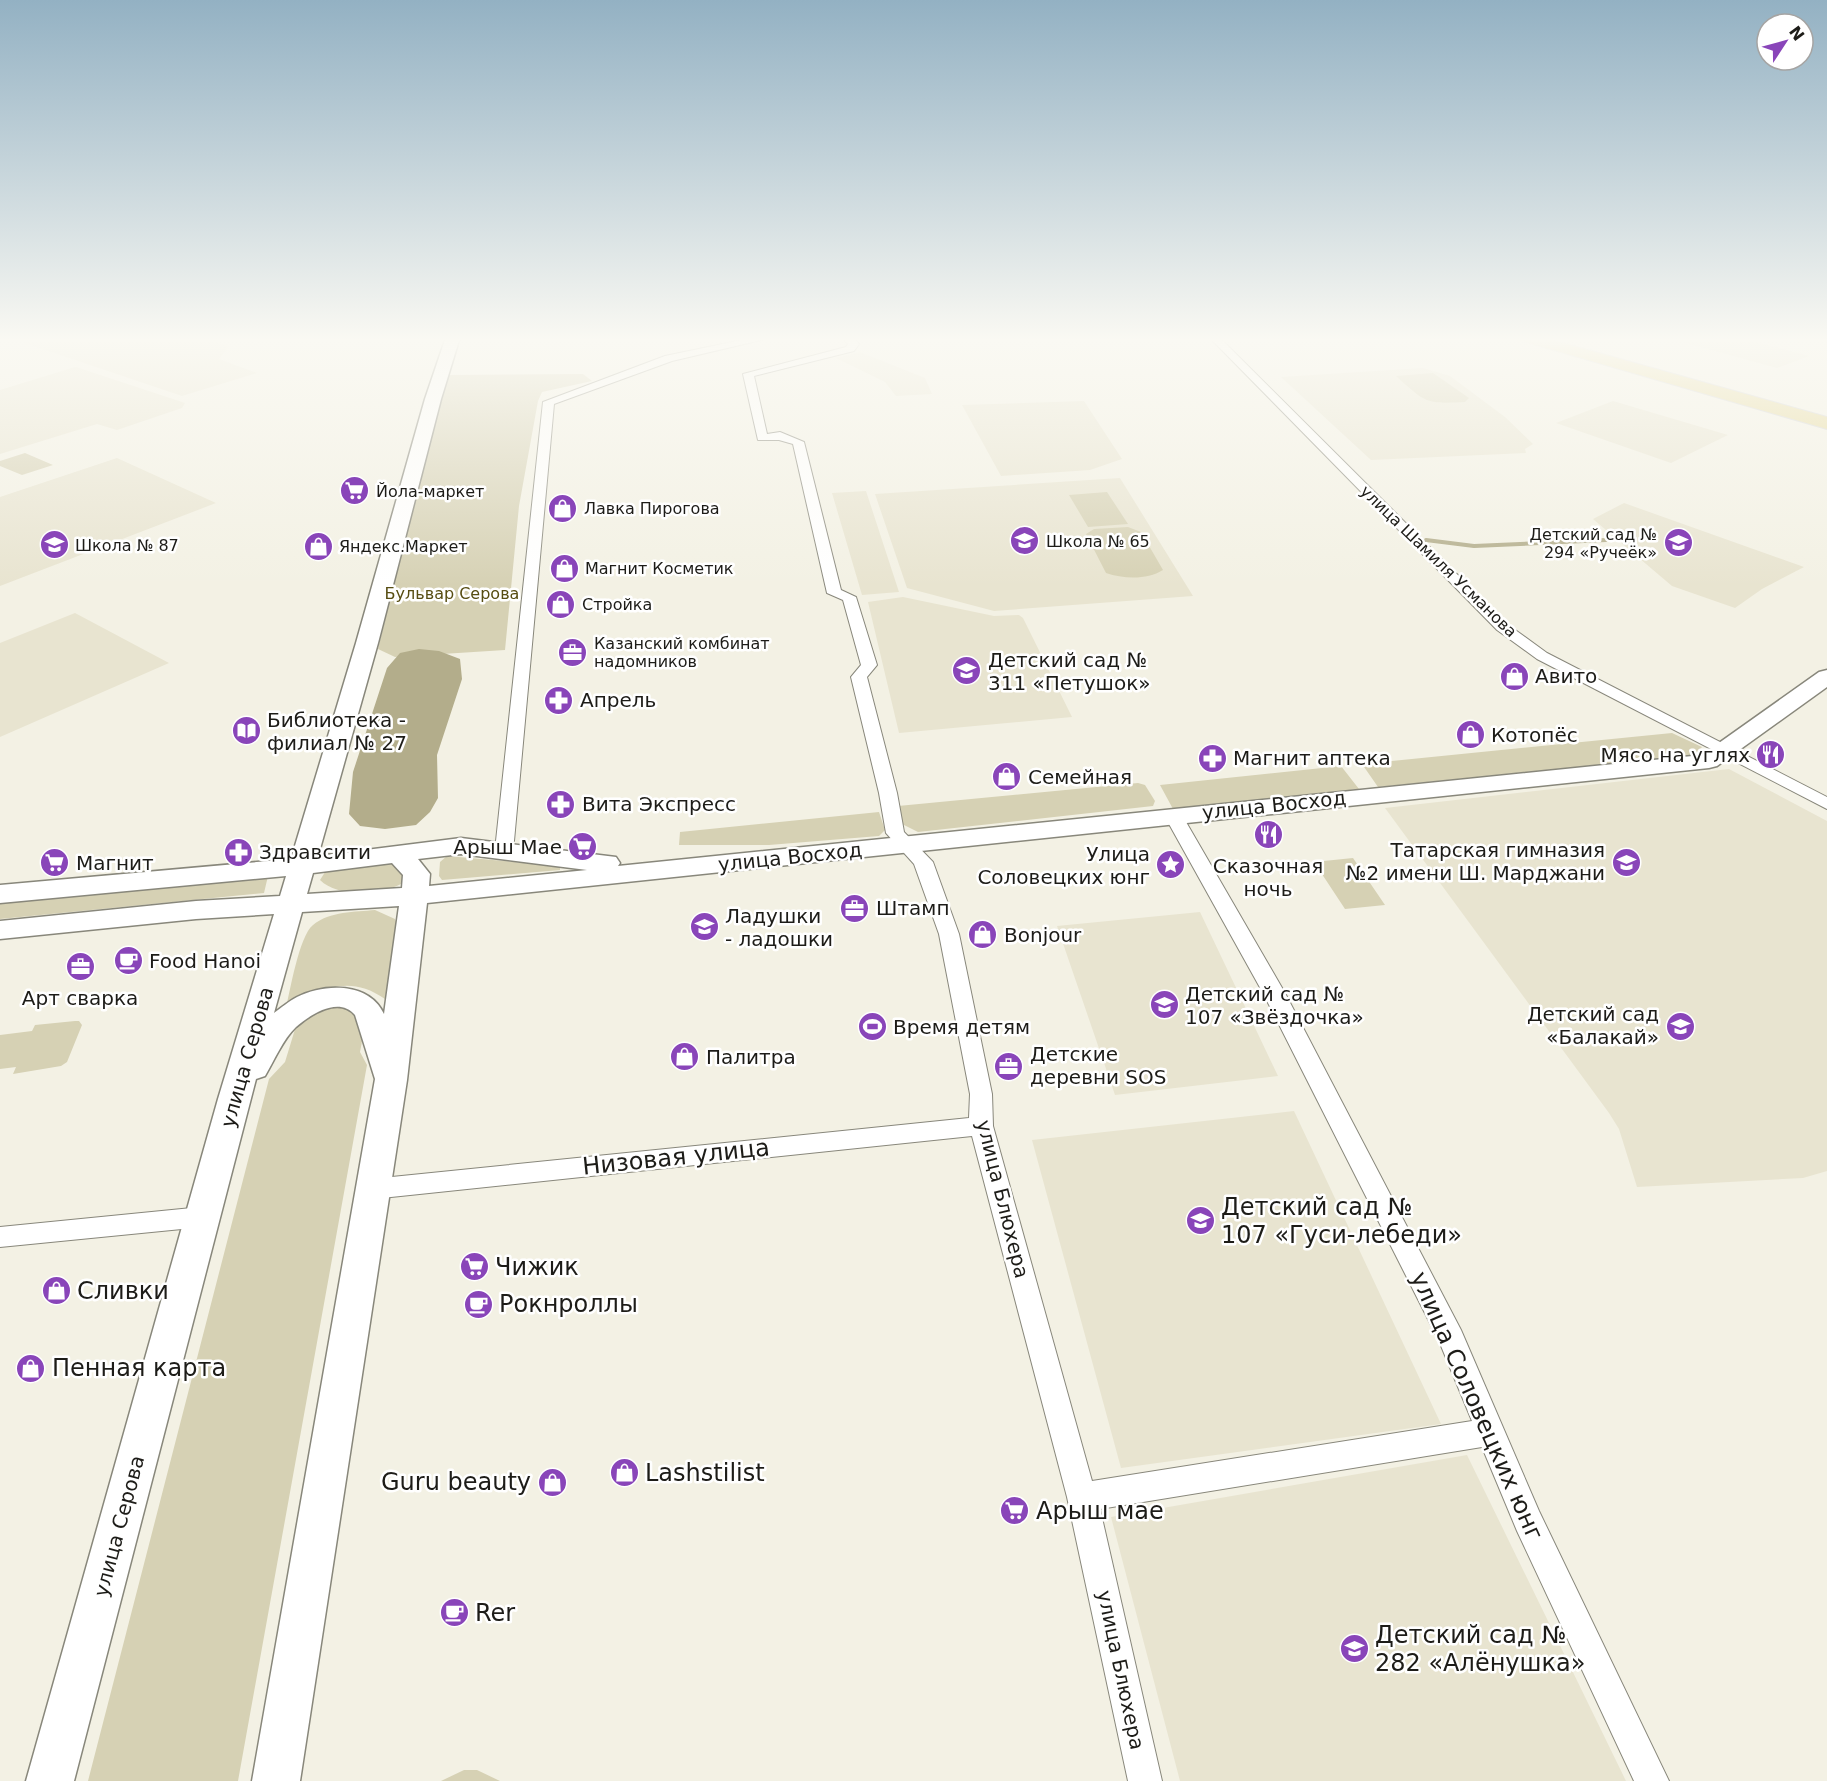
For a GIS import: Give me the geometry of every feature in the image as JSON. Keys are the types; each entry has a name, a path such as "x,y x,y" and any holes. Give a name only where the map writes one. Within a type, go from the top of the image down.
{"street":[{"name":"улица Серова","path":"50,1781 234,1099 303,866 427,420"},
{"path":"505,841 547,420"},
{"name":"улица Блюхера","path":"758,420 762,438 780,436 798,442 834,593 849,597 869,665 859,677 890,799 895,833 923,862 949,934 981,1094 981,1126 1082,1497 1145,1781"},
{"name":"улица Шамиля Усманова","path":"1297,420 1502,627 1542,656 1827,804"},
{"name":"улица Восход","path":"0,930 196,910 415,896 1173,815 1709,761 1752,728 1827,677"},
{"name":"улица Соловецких юнг","path":"1173,815 1274,993 1451,1338 1528,1521 1652,1781"},
{"name":"улица Восход","path":"0,894 303,866 461,846 552,859 695,867"},
{"path":"276,1781 391,1080 417,874 398,854"},
{"path":"234,1099 284,1021 308,1004 337,996 362,1004 369,1012 391,1080"},
{"name":"Низовая улица","path":"372,1189 981,1126"},
{"path":"0,1237 202,1216"},
{"path":"1082,1497 1490,1432"}],"shaded area":[{"path":"0,420 146,420 117,430 97,424 0,454"},
{"path":"970,420 1097,420 1122,459 1090,470 1001,476"},
{"path":"1328,420 1508,420 1533,444 1525,449 1526,453 1371,460"},
{"path":"1563,420 1678,420 1728,435 1671,463 1556,423"},
{"name":"Школа № 87","path":"117,458 216,503 0,586 0,497"},
{"name":"Школа № 65","path":"1120,478 1193,596 994,611 907,588 875,494"},
{"path":"866,491 899,592 862,595 832,493"},
{"name":"Детский сад № 294 «Ручеёк»","path":"1624,503 1804,567 1762,589 1735,608 1672,586 1593,519"},
{"name":"Детский сад № 311 «Петушок»","path":"903,597 994,616 1019,615 1023,618 1072,717 899,733 868,602"},
{"path":"75,613 169,663 0,737 0,643"},
{"path":"419,649 439,651 460,659 462,679 437,755 438,798 430,812 416,825 385,829 360,826 349,814 353,772 387,668 400,653"},
{"path":"1729,769 1827,821 1827,1171 1803,1178 1637,1187 1619,1129 1609,1113 1385,808"},
{"name":"Детский сад № 107 «Звёздочка»","path":"1200,912 1278,1076 1115,1095 1057,926"},
{"name":"Детский сад № 107 «Гуси-лебеди»","path":"1294,1111 1441,1424 1121,1468 1032,1140"},
{"name":"Детский сад № 282 «Алёнушка»","path":"1467,1455 1626,1781 1180,1781 1111,1517"}],"green space":[{"name":"Бульвар Серова","path":"436,420 535,420 519,506 505,650 395,657 378,649 418,484"},
{"path":"25,453 53,465 22,475 0,466 0,461"},
{"path":"1107,492 1128,524 1088,527 1069,495"},
{"path":"1128,527 1141,532 1163,570 1150,576 1135,578 1106,573 1086,534 1094,529"},
{"path":"1672,733 1702,747 1696,755 1378,787 1362,764"},
{"path":"1341,766 1359,789 1173,809 1160,785"},
{"path":"1138,783 1145,785 1155,801 1153,806 918,832 902,824 898,806"},
{"path":"879,812 885,830 879,836 769,845 679,845 680,832"},
{"path":"447,856 560,866 560,870 442,880 439,876 440,862"},
{"path":"1353,858 1385,905 1345,909 1314,862"},
{"path":"385,862 395,865 404,873 401,884 382,891 359,893 337,890 320,880 327,869"},
{"path":"268,876 264,893 0,919 0,899"},
{"path":"375,910 395,919 398,928 385,999 371,991 345,986 321,991 285,1012 299,952 303,940 313,925 335,915"},
{"path":"349,1004 365,1026 360,1052 367,1065 238,1781 88,1781 269,1079 285,1062 296,1026 320,1007"},
{"path":"79,1021 82,1025 67,1062 61,1066 13,1074 16,1067 0,1069 0,1035 32,1031 35,1025"},
{"path":"464,1770 477,1770 500,1781 441,1781"}],"waterway":[{"path":"1426,540 1474,546 1606,540"}],"place":[{"name":"Йола-маркет","path":"355,491"},
{"name":"Лавка Пирогова","path":"563,508"},
{"name":"Школа № 65","path":"1025,541"},
{"name":"Детский сад № 294 «Ручеёк»","path":"1678,543"},
{"name":"Школа № 87","path":"54,545"},
{"name":"Яндекс.Маркет","path":"318,546"},
{"name":"Магнит Косметик","path":"564,568"},
{"name":"Стройка","path":"561,604"},
{"name":"Казанский комбинат надомников","path":"573,652"},
{"name":"Детский сад № 311 «Петушок»","path":"967,671"},
{"name":"Авито","path":"1514,676"},
{"name":"Апрель","path":"559,700"},
{"name":"Библиотека - филиал № 27","path":"246,731"},
{"name":"Котопёс","path":"1470,735"},
{"name":"Мясо на углях","path":"1771,755"},
{"name":"Магнит аптека","path":"1212,758"},
{"name":"Семейная","path":"1007,777"},
{"name":"Вита Экспресс","path":"561,804"},
{"name":"Сказочная ночь","path":"1268,835"},
{"name":"Арыш Мае","path":"583,847"},
{"name":"Здравсити","path":"238,852"},
{"name":"Татарская гимназия №2 имени Ш. Марджани","path":"1626,862"},
{"name":"Магнит","path":"55,863"},
{"name":"Улица Соловецких юнг","path":"1171,865"},
{"name":"Штамп","path":"855,908"},
{"name":"Ладушки - ладошки","path":"704,927"},
{"name":"Bonjour","path":"983,935"},
{"name":"Food Hanoi","path":"128,961"},
{"name":"Арт сварка","path":"80,967"},
{"name":"Детский сад № 107 «Звёздочка»","path":"1164,1005"},
{"name":"Детский сад «Балакай»","path":"1680,1026"},
{"name":"Время детям","path":"872,1027"},
{"name":"Палитра","path":"685,1057"},
{"name":"Детские деревни SOS","path":"1009,1066"},
{"name":"Детский сад № 107 «Гуси-лебеди»","path":"1200,1221"},
{"name":"Чижик","path":"474,1267"},
{"name":"Сливки","path":"56,1291"},
{"name":"Рокнроллы","path":"478,1304"},
{"name":"Пенная карта","path":"31,1368"},
{"name":"Lashstilist","path":"624,1473"},
{"name":"Guru beauty","path":"552,1482"},
{"name":"Арыш мае","path":"1015,1511"},
{"name":"Rer","path":"454,1613"},
{"name":"Детский сад № 282 «Алёнушка»","path":"1354,1649"}]}
